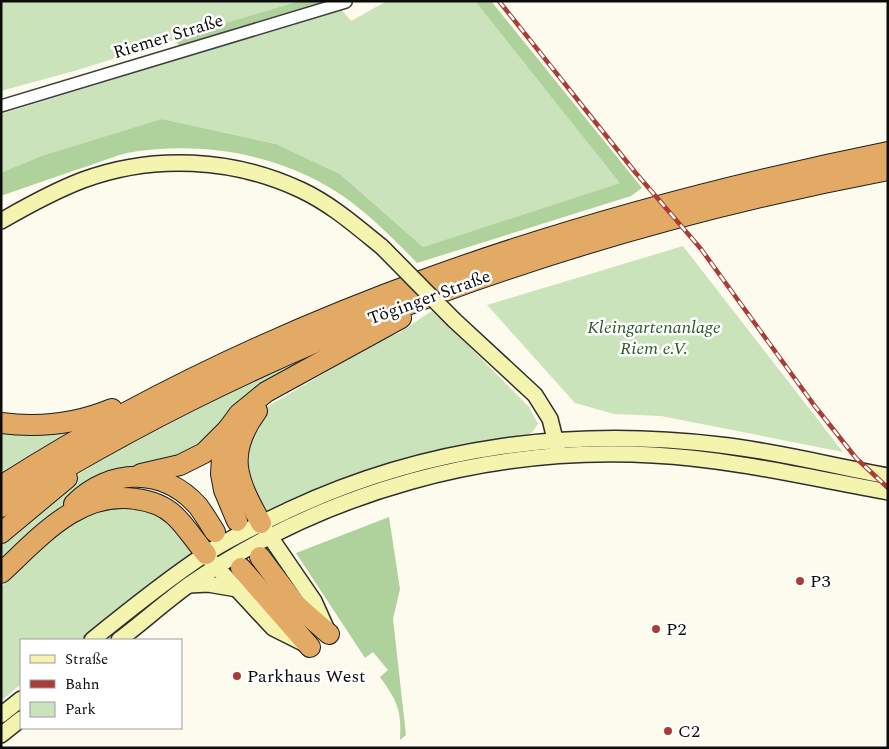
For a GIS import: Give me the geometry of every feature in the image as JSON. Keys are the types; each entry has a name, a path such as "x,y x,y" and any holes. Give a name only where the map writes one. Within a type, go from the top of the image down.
{"highway":[{"name":"Töginger Straße","path":"1,486 91,431 235,358 321,320 494,254 674,201 804,169 888,152"},
{"name":"Töginger Straße","path":"1,507 108,442 194,397 282,356 465,283 590,243 699,212 818,183 888,170"},
{"path":"1,573 93,488 116,478 135,476 180,465 204,452 228,429 245,407 283,382 465,283"},
{"path":"265,530 243,491 237,470 237,450 244,428 283,382"},
{"path":"1,423 28,426 69,423 168,391"},
{"path":"228,429 223,441 221,474 224,490 236,521"},
{"path":"1,533 86,464 108,442"},
{"path":"135,476 153,478 175,487 197,506 216,532"},
{"path":"51,526 83,506 102,500 126,497 145,500 157,503 173,514 211,560"},
{"path":"260,557 296,605 329,634"},
{"path":"241,568 310,647"}],"main road":[{"path":"1,222 64,188 97,175 141,166 196,163 250,172 302,190 339,213 382,246 454,320 535,395 545,409 560,455"},
{"path":"95,639 109,635 153,590 350,484 423,461 482,448 555,439 613,437 721,445 888,476"},
{"path":"265,530 428,476 486,464 560,455 654,455 719,461 888,492"},
{"path":"265,530 314,601 329,634"},
{"path":"121,639 189,585 211,560"},
{"path":"211,560 273,628 310,647"},
{"path":"189,585 208,584 237,590"},
{"path":"1,715 20,700"},
{"path":"1,735 20,720"}],"street":[{"name":"Riemer Straße","path":"1,106 346,2"}],"green space":[{"path":"1,1 299,1 74,71 1,91"},
{"path":"299,1 337,1 238,27 187,45 179,45 176,42 177,38"},
{"path":"387,1 475,1 621,183 423,247 340,174 276,144 162,119 1,173 1,114 342,10 351,21"},
{"path":"475,1 491,1 642,188 631,196 417,263 366,214 332,189 309,176 284,166 259,158 232,153 206,149 179,148 127,153 1,196 1,173 42,156 162,119 276,144 340,174 423,247 620,183"},
{"name":"Kleingartenanlage Riem e.V.","path":"683,246 843,452 661,416 614,414 575,403 487,305"},
{"path":"433,310 529,407 538,424 532,433 269,513 260,507 242,456 259,414 270,405 381,340 399,333"},
{"path":"350,339 196,451 76,495 1,566 1,539 74,477 109,455 249,383"},
{"path":"80,425 1,472 1,428"},
{"path":"122,501 155,510 191,545 190,558 84,639 20,639 20,685 1,701 1,587 65,528 93,507"},
{"path":"389,517 400,589 393,619 406,735 400,740 400,721 397,706 380,677 388,670 373,652 365,658 296,553"}],"railway":[{"path":"499,1 635,172 701,249 814,405 856,458 888,488"}],"place":[{"name":"P3","path":"800,581"},
{"name":"P2","path":"656,629"},
{"name":"Parkhaus West","path":"237,676"},
{"name":"C2","path":"668,731"}]}
